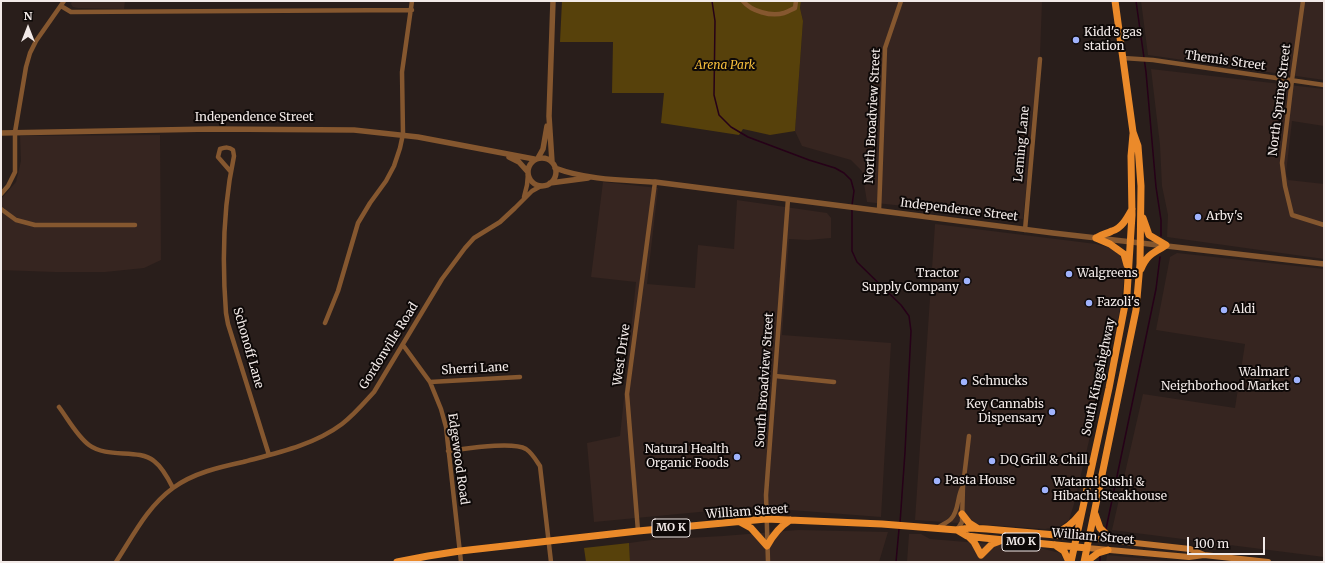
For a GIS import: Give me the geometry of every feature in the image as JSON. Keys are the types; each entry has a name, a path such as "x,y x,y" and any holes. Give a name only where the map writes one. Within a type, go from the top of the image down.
{"main road":[{"path":"1115,1 1133,132"},
{"name":"South Kingshighway","path":"1070,562 1083,509 1127,294 1131,242 1131,156 1133,132"},
{"name":"South Kingshighway","path":"1085,562 1136,310 1139,276 1141,212 1140,159 1138,146 1133,132"},
{"path":"1096,238 1118,228 1132,209"},
{"path":"1141,212 1149,235 1166,245"},
{"path":"1096,238 1110,244 1124,254 1129,274"},
{"path":"1139,276 1146,259 1151,253 1166,245"},
{"path":"1052,533 1062,531 1066,528 1076,519 1083,509"},
{"path":"1095,512 1100,528 1112,540"},
{"path":"962,514 969,523 977,528"},
{"name":"William Street","path":"397,562 460,551 638,531 766,519 918,526 957,530 977,528 1052,533 1190,549 1204,555"},
{"path":"740,522 751,528 767,546 781,525 790,520"},
{"name":"William Street","path":"957,530 967,536 1002,540 1189,557 1204,555 1268,562"},
{"path":"967,536 974,542 982,555 992,544 1002,540"},
{"path":"1055,545 1064,551 1070,562"},
{"path":"1085,562 1098,553 1108,550"}],"street":[{"path":"1,194 8,186 14,172 15,132 26,67 30,53 36,41 64,1"},
{"path":"325,323 338,290 358,222 386,181 394,166 400,148 403,134 402,72 412,10 412,1"},
{"path":"528,173 530,180 534,184 541,186 550,183 556,175 552,162 549,118 553,1"},
{"path":"743,1 755,10 770,14 783,13 795,8 796,1"},
{"name":"North Broadview Street","path":"879,211 885,48 901,1"},
{"name":"North Spring Street","path":"1303,1 1282,163 1285,186 1292,215 1324,225"},
{"path":"61,6 71,12 412,10"},
{"name":"Themis Street","path":"1123,58 1153,60 1324,85"},
{"name":"Leming Lane","path":"1024,230 1040,59"},
{"path":"524,199 527,185 528,167 543,149 549,118"},
{"name":"Independence Street","path":"1,133 294,129 354,130 403,134 505,155 536,159"},
{"name":"Schonoff Lane","path":"231,172 218,157 220,149 225,147 233,150 234,156 231,172 227,190 224,233 226,313 269,455"},
{"name":"Independence Street","path":"505,155 519,162 528,173"},
{"path":"536,159 544,158 552,162"},
{"name":"Independence Street","path":"555,168 592,178 655,182 1024,230 1324,264"},
{"name":"Independence Street","path":"550,183 592,178"},
{"name":"West Drive","path":"638,531 627,394 655,182"},
{"name":"Gordonville Road","path":"116,562 142,521 155,504 174,488 200,474 217,468 269,455 312,441 342,424 362,406 374,392 442,279 465,248 474,238 500,222 532,191 541,186"},
{"name":"South Broadview Street","path":"768,562 766,495 788,199"},
{"path":"1,209 16,220 35,225 135,225"},
{"name":"Edgewood Road","path":"403,345 430,382 441,409 446,427 461,562"},
{"path":"775,376 834,382"},
{"name":"Sherri Lane","path":"430,382 520,377"},
{"path":"59,407 83,440 90,446 100,451 147,456 160,466 174,488"},
{"path":"936,528 954,516 962,486 969,436"},
{"path":"448,451 511,445 526,449 534,456 540,466 551,562"},
{"path":"957,530 962,522 962,486"},
{"path":"1203,562 1204,555"}],"shaded area":[{"path":"72,1 125,1 124,9 78,8 73,7 71,4"},
{"path":"801,1 1042,1 1040,55 1023,219 867,202 862,171 851,160 802,146 795,131 803,21 800,8"},
{"path":"1141,1 1324,1 1324,80 1148,55"},
{"path":"1151,69 1324,89 1324,126 1292,121 1286,173 1288,180 1324,184 1324,259 1167,237 1168,215 1162,186 1160,145"},
{"path":"160,135 161,260 144,268 105,272 1,270 1,199 16,182 21,161 20,136"},
{"path":"603,182 658,188 647,284 695,288 698,245 734,249 737,200 827,213 831,218 831,238 808,240 789,239 782,335 891,343 881,517 752,507 594,522 587,443 620,436 636,282 591,277"},
{"path":"935,224 1096,244 1115,249 1124,259 1125,273 1119,314 1074,504 1069,520 1059,527 1045,529 915,520"},
{"path":"1177,253 1324,269 1324,557 1112,530 1143,394 1235,408 1245,344 1156,330 1170,257"},
{"path":"798,530 888,532 879,562 630,562 629,543 651,540"},
{"path":"909,534 921,534 930,539 1040,548 1060,553 1065,562 907,562"},
{"path":"1107,555 1178,562 1106,562"}],"green space":[{"name":"Arena Park","path":"562,1 801,1 800,8 803,21 795,131 770,135 743,129 739,135 661,123 664,93 612,93 613,42 560,42"},
{"path":"629,543 630,562 586,562 584,548"}],"waterway":[{"path":"712,1 715,21 714,95 719,115 731,127 748,137 835,168 844,173 851,180 854,191 852,205"},
{"path":"1136,1 1146,72 1156,187 1161,220 1161,236"},
{"path":"852,209 852,251 857,262 901,305 909,316 911,331 900,523"},
{"path":"1106,529 1156,289 1160,257"},
{"path":"896,562 899,529"},
{"path":"1100,557 1100,562"}],"place":[{"name":"Kidd's gas station","path":"1076,40"},
{"name":"Arby's","path":"1198,217"},
{"name":"Walgreens","path":"1069,274"},
{"name":"Tractor Supply Company","path":"967,281"},
{"name":"Fazoli's","path":"1089,303"},
{"name":"Aldi","path":"1224,310"},
{"name":"Walmart Neighborhood Market","path":"1297,380"},
{"name":"Schnucks","path":"964,382"},
{"name":"Key Cannabis Dispensary","path":"1052,412"},
{"name":"Natural Health Organic Foods","path":"737,457"},
{"name":"DQ Grill & Chill","path":"992,461"},
{"name":"Pasta House","path":"937,481"},
{"name":"Watami Sushi & Hibachi Steakhouse","path":"1045,490"}]}
